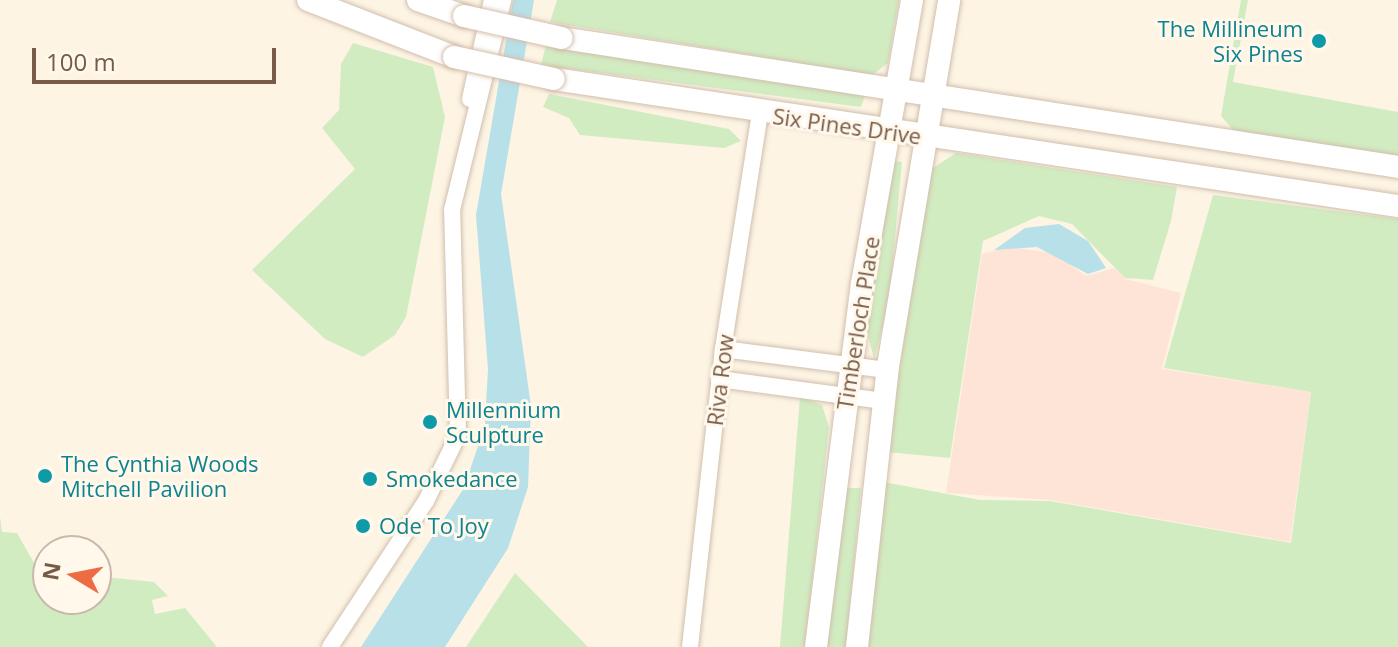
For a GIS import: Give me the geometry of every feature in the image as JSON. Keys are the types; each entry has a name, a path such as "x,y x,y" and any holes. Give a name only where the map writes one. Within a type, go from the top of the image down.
{"street":[{"name":"Six Pines Drive","path":"308,0 454,57 554,79 760,114 1398,206"},
{"name":"Six Pines Drive","path":"418,0 464,16 562,38 1209,141 1398,167"},
{"path":"330,647 426,501 458,435 461,383 448,277 456,179 492,0"},
{"path":"456,179 503,0"},
{"name":"Timberloch Place","path":"816,647 851,366 912,0"},
{"name":"Timberloch Place","path":"857,647 887,370 949,0"},
{"name":"Riva Row","path":"690,647 719,379 760,114"},
{"path":"1201,177 1209,141"},
{"path":"723,349 887,370"},
{"path":"719,379 884,401"},
{"path":"837,464 875,468"}],"shaded area":[{"path":"1008,247 1054,253 1086,276 1114,268 1126,279 1181,293 1162,369 1311,392 1290,542 1050,500 946,493 982,254"}],"green space":[{"path":"557,0 899,0 888,63 872,75 550,22"},
{"path":"1241,0 1248,0 1233,82 1398,112 1398,159 1234,131 1221,116"},
{"path":"353,43 433,67 445,117 406,317 395,335 363,357 325,339 252,270 355,169 322,128 339,110 341,64"},
{"path":"546,45 865,95 861,107 541,65"},
{"path":"549,94 729,129 741,141 724,148 580,135 569,118 543,107"},
{"path":"956,153 1177,187 1171,221 1153,280 1125,278 1072,224 1039,216 983,241 950,458 887,452 930,170"},
{"path":"892,161 902,162 889,302 874,359 866,328"},
{"path":"1213,195 1398,219 1398,647 867,647 883,482 980,500 1050,501 1291,543 1311,392 1164,368"},
{"path":"800,397 822,405 829,427 805,647 780,647"},
{"path":"844,488 861,488 846,647 825,647"},
{"path":"0,517 2,532 17,533 32,559 32,615 112,615 112,578 154,582 168,596 152,600 155,614 185,608 217,647 0,647"},
{"path":"515,573 588,647 466,647"}],"water":[{"path":"513,0 534,0 501,194 531,406 528,487 508,548 445,647 361,647 464,488 485,425 488,369 476,215"},
{"path":"1059,224 1088,241 1106,268 1088,274 1037,247 994,250 1025,228"}],"place":[{"name":"The Millineum Six Pines","path":"1319,41"},
{"name":"Millennium Sculpture","path":"430,422"},
{"name":"The Cynthia Woods Mitchell Pavilion","path":"45,476"},
{"name":"Smokedance","path":"370,479"},
{"name":"Ode To Joy","path":"363,526"}]}
